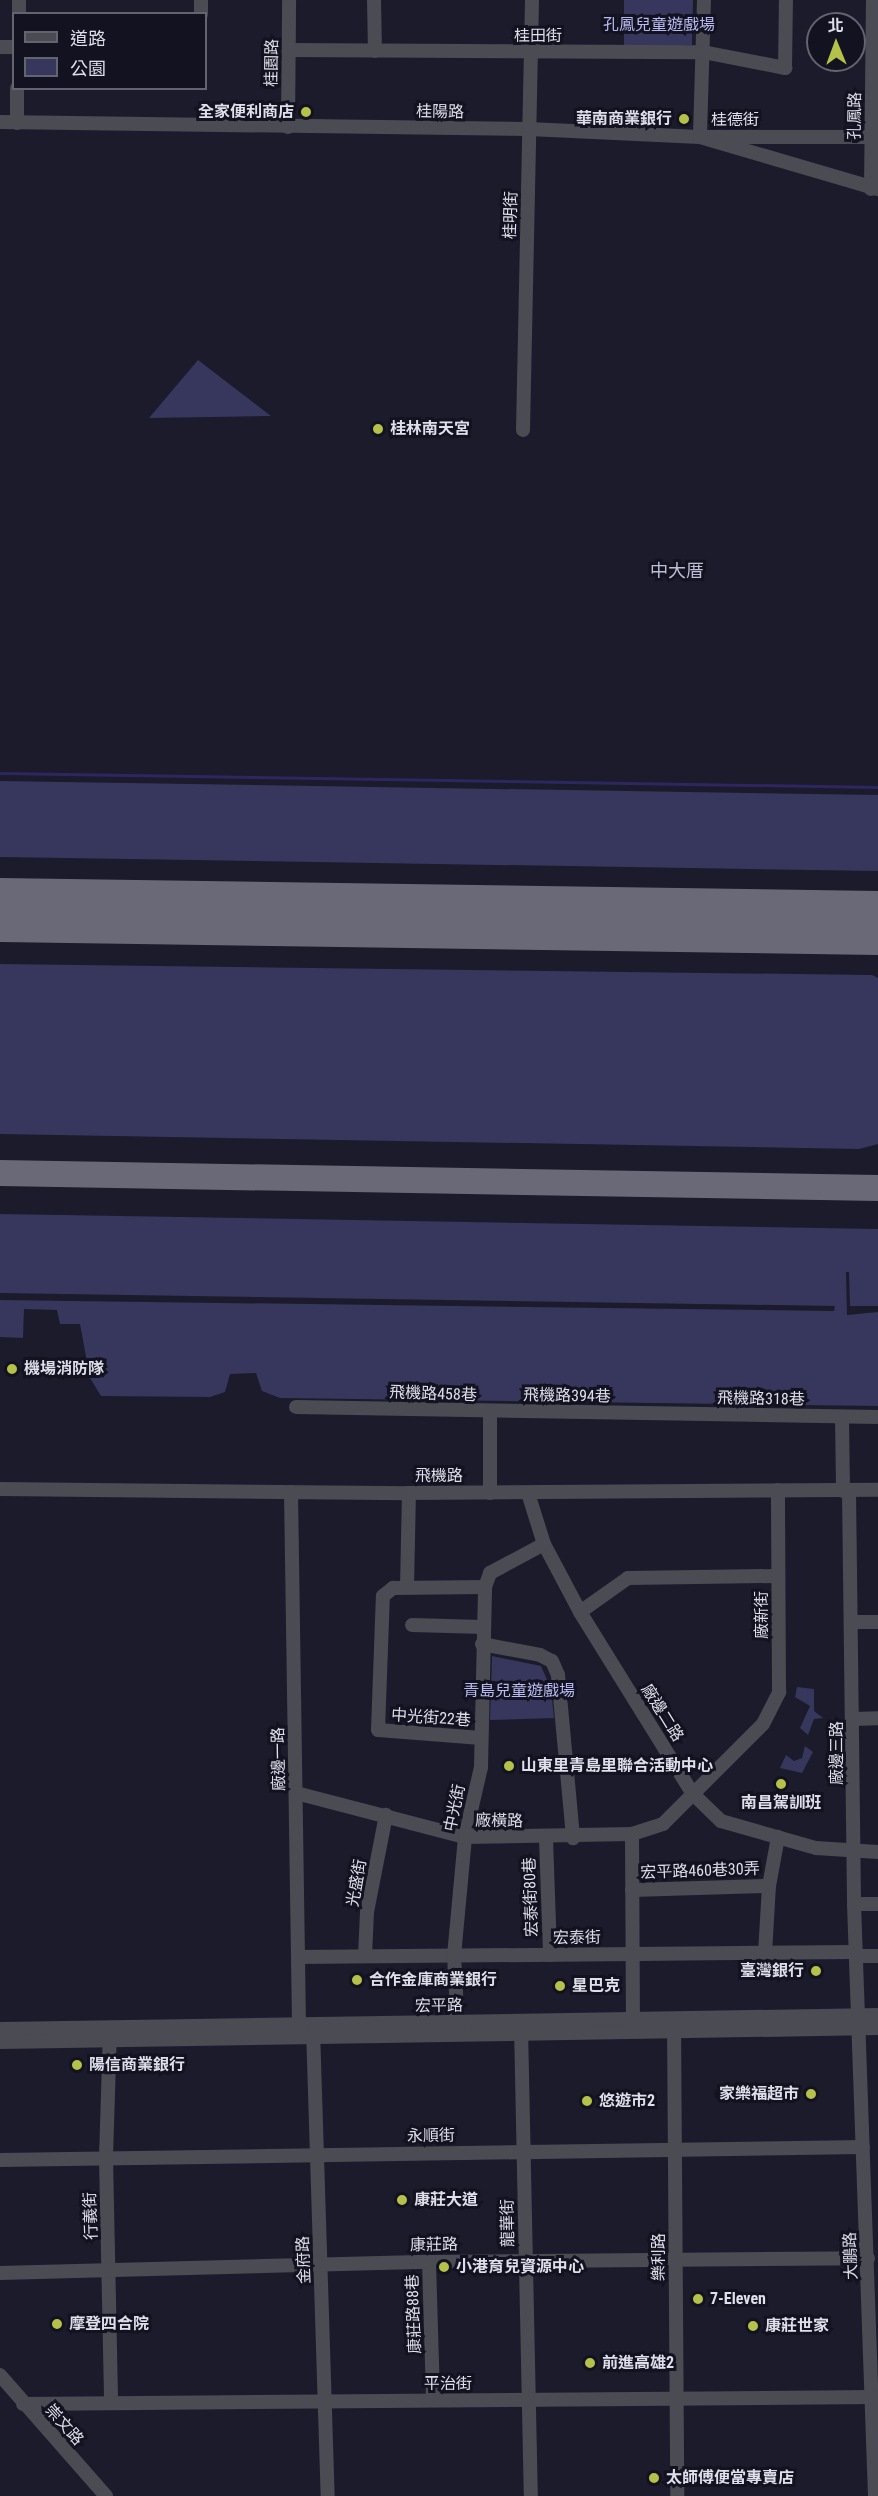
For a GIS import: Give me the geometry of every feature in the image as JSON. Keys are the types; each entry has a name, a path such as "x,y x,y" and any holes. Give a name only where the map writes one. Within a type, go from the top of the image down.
{"street":[{"name":"桂園路","path":"288,127 290,0"},
{"path":"374,0 375,51"},
{"name":"桂明街","path":"523,430 531,0"},
{"name":"桂德街","path":"704,0 700,137 872,137"},
{"name":"桂田街","path":"289,50 703,52 785,68 786,0"},
{"name":"孔鳳路","path":"873,0 875,115 872,137 875,189"},
{"path":"17,90 17,123"},
{"name":"桂陽路","path":"0,122 529,129 700,137 875,189"},
{"name":"飛機路458巷","path":"296,1407 490,1412"},
{"path":"490,1412 490,1493"},
{"name":"飛機路394巷","path":"490,1412 644,1414"},
{"name":"飛機路318巷","path":"644,1414 878,1417"},
{"name":"廠邊三路","path":"842,1417 851,1622 853,1852 858,2021"},
{"name":"飛機路","path":"0,1489 409,1493 878,1490"},
{"path":"777,1490 778,1576"},
{"name":"廠邊一路","path":"291,1492 298,1957 309,2029"},
{"path":"409,1493 407,1587 485,1587 490,1574 544,1544"},
{"name":"廠邊二路","path":"528,1493 544,1544 580,1612 693,1794 721,1821 778,1837 853,1852 878,1852"},
{"name":"廠新街","path":"580,1612 628,1578 778,1576 779,1692 763,1724 693,1794"},
{"name":"中光街22巷","path":"407,1587 386,1591 381,1602 378,1730 481,1738"},
{"name":"中光街","path":"458,2028 454,1956 465,1837 481,1767 485,1587"},
{"path":"851,1622 878,1622"},
{"path":"412,1625 483,1627"},
{"path":"482,1644 540,1655 552,1661 558,1676 573,1838"},
{"path":"853,1719 878,1718"},
{"name":"廠橫路","path":"296,1793 465,1837 546,1838 632,1834 663,1824 693,1794"},
{"name":"光盛街","path":"365,1956 367,1912 386,1815"},
{"path":"632,1834 633,2020"},
{"path":"765,1953 769,1886 778,1837"},
{"name":"宏泰街80巷","path":"546,1838 550,1955"},
{"name":"宏平路460巷30弄","path":"632,1890 769,1886"},
{"path":"854,1904 878,1904"},
{"name":"宏泰街","path":"298,1957 765,1953 878,1956"},
{"name":"宏平路","path":"0,2042 110,2034 309,2029 521,2028 858,2021 878,2015"},
{"name":"宏平路","path":"521,2028 633,2020 674,2024"},
{"name":"宏平路","path":"858,2021 878,2028"},
{"name":"大鵬路","path":"858,2021 863,2147 871,2187 868,2258 875,2403 875,2496"},
{"name":"樂利路","path":"674,2024 677,2496"},
{"name":"龍華街","path":"521,2028 531,2496"},
{"name":"宏平路","path":"0,2029 110,2034"},
{"name":"金府路","path":"309,2029 318,2155 328,2496"},
{"name":"行義街","path":"110,2034 106,2158 111,2403"},
{"name":"永順街","path":"0,2160 524,2150 863,2147"},
{"name":"康莊路","path":"0,2273 429,2262 868,2258"},
{"name":"康莊路88巷","path":"429,2262 433,2400"},
{"name":"崇文路","path":"0,2375 23,2404 106,2496"},
{"name":"平治街","path":"23,2404 677,2398 875,2403"}],"green space":[{"name":"孔鳳兒童遊戲場","path":"624,0 693,0 692,45 624,49"},
{"path":"198,360 271,416 149,418"},
{"path":"0,781 878,795 878,871 0,857"},
{"path":"0,964 872,975 878,978 878,1144 859,1149 0,1134"},
{"path":"0,1214 878,1229 878,1306 850,1306 849,1272 846,1272 847,1315 878,1312 878,1406 280,1398 262,1391 256,1373 230,1374 225,1392 210,1397 101,1396 90,1378 80,1324 60,1324 57,1310 24,1309 23,1338 0,1337 0,1300 834,1311 835,1306 0,1293"},
{"name":"青島兒童遊戲場","path":"492,1656 541,1666 551,1689 554,1718 490,1720"},
{"path":"797,1687 814,1689 814,1711 823,1718 814,1719 808,1735 800,1728 810,1706 795,1697"},
{"path":"805,1746 813,1752 802,1773 780,1768 786,1755 794,1761 802,1758"}],"waterway":[{"path":"0,773 878,787"}],"taxiway":[{"path":"0,1173 878,1188"}],"runway":[{"path":"0,910 878,923"}],"place":[{"name":"全家便利商店","path":"306,112"},
{"name":"華南商業銀行","path":"684,119"},
{"name":"桂林南天宮","path":"378,429"},
{"name":"機場消防隊","path":"12,1369"},
{"name":"山東里青島里聯合活動中心","path":"509,1766"},
{"name":"南昌駕訓班","path":"781,1784"},
{"name":"臺灣銀行","path":"816,1971"},
{"name":"合作金庫商業銀行","path":"357,1980"},
{"name":"星巴克","path":"560,1986"},
{"name":"陽信商業銀行","path":"77,2065"},
{"name":"家樂福超市","path":"811,2094"},
{"name":"悠遊市2","path":"587,2101"},
{"name":"康莊大道","path":"402,2200"},
{"name":"小港育兒資源中心","path":"444,2267"},
{"name":"7-Eleven","path":"698,2299"},
{"name":"摩登四合院","path":"57,2324"},
{"name":"康莊世家","path":"753,2326"},
{"name":"前進高雄2","path":"590,2363"},
{"name":"太師傅便當專賣店","path":"654,2478"}],"district":[{"name":"中大厝","path":"677,571"}]}
